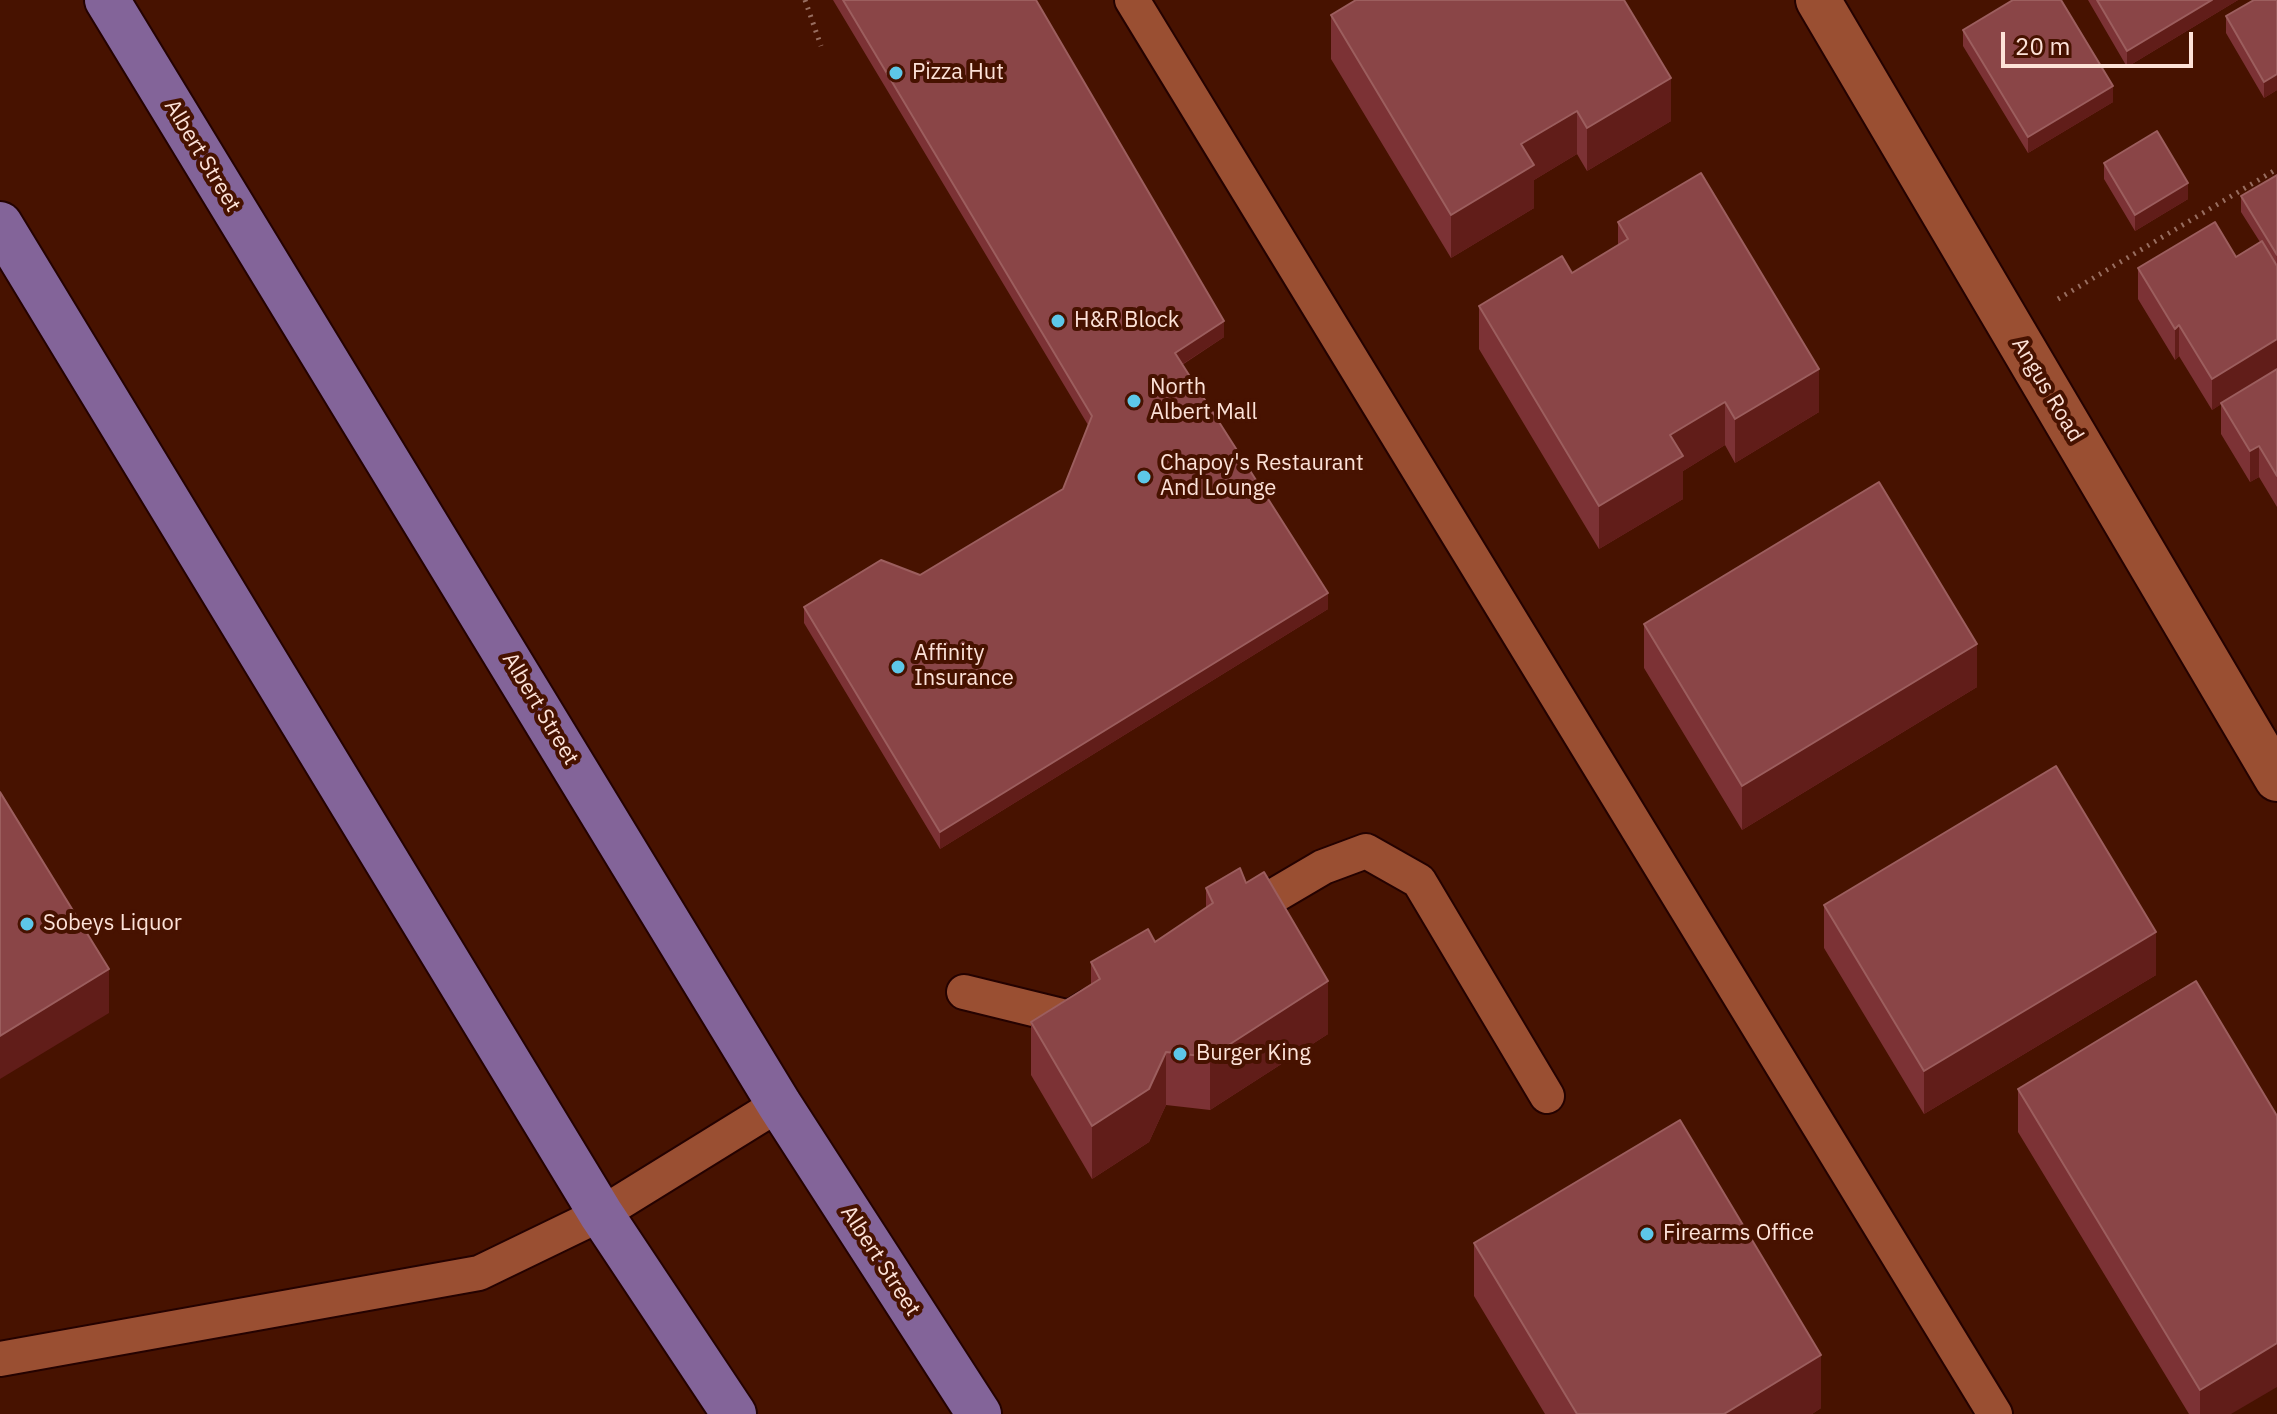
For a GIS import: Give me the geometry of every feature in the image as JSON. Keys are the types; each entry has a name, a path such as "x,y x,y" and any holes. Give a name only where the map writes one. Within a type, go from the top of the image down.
{"main road":[{"name":"Albert Street","path":"107,0 779,1104 979,1414"},
{"path":"0,224 601,1214 734,1414"}],"street":[{"name":"Angus Road","path":"1818,0 2277,779"}],"lane":[{"path":"1132,0 1995,1414"},
{"path":"1217,930 1323,867 1366,851 1419,881 1547,1096"},
{"path":"964,992 1070,1018 1123,986"},
{"path":"0,1359 479,1273 601,1214 779,1104"}],"path":[{"path":"805,0 821,46"},
{"path":"2010,327 2277,169"}],"building":[{"name":"North Albert Mall","path":"843,0 1036,0 1224,321 1175,353 1328,593 940,832 804,607 881,560 920,575 1063,489 1092,416"},
{"path":"1356,0 1624,0 1671,78 1587,128 1577,111 1521,144 1534,165 1451,215 1331,15"},
{"path":"2013,0 2061,0 2113,86 2028,137 1963,30"},
{"path":"2097,0 2212,0 2127,51"},
{"path":"2254,0 2277,0 2277,74 2264,82 2226,16"},
{"path":"2157,131 2188,183 2135,215 2104,163"},
{"path":"1701,173 1819,369 1735,419 1725,402 1670,435 1683,456 1599,506 1479,306 1562,256 1572,273 1628,239 1618,222"},
{"path":"2277,175 2277,255 2241,196"},
{"path":"2215,222 2236,257 2262,241 2277,266 2277,339 2212,379 2179,325 2175,329 2138,268"},
{"path":"2277,369 2277,476 2259,446 2250,451 2221,403"},
{"path":"1879,482 1977,644 1742,786 1644,624"},
{"path":"2056,766 2156,932 1924,1071 1824,905"},
{"name":"Sobeys Liquor","path":"0,792 109,969 0,1036"},
{"path":"1240,868 1246,883 1264,872 1328,981 1210,1057 1166,1052 1149,1089 1092,1126 1031,1022 1100,979 1091,962 1148,929 1155,942 1213,903 1206,888"},
{"path":"2196,981 2277,1116 2277,1343 2200,1390 2018,1089"},
{"name":"Firearms Office","path":"1680,1120 1821,1355 1724,1414 1577,1414 1474,1243"}],"place":[{"name":"Pizza Hut","path":"896,73"},
{"name":"H&R Block","path":"1058,321"},
{"name":"North Albert Mall","path":"1134,401"},
{"name":"Chapoy's Restaurant And Lounge","path":"1144,477"},
{"name":"Affinity Insurance","path":"898,667"},
{"name":"Sobeys Liquor","path":"27,924"},
{"name":"Burger King","path":"1180,1054"},
{"name":"Firearms Office","path":"1647,1234"}]}
